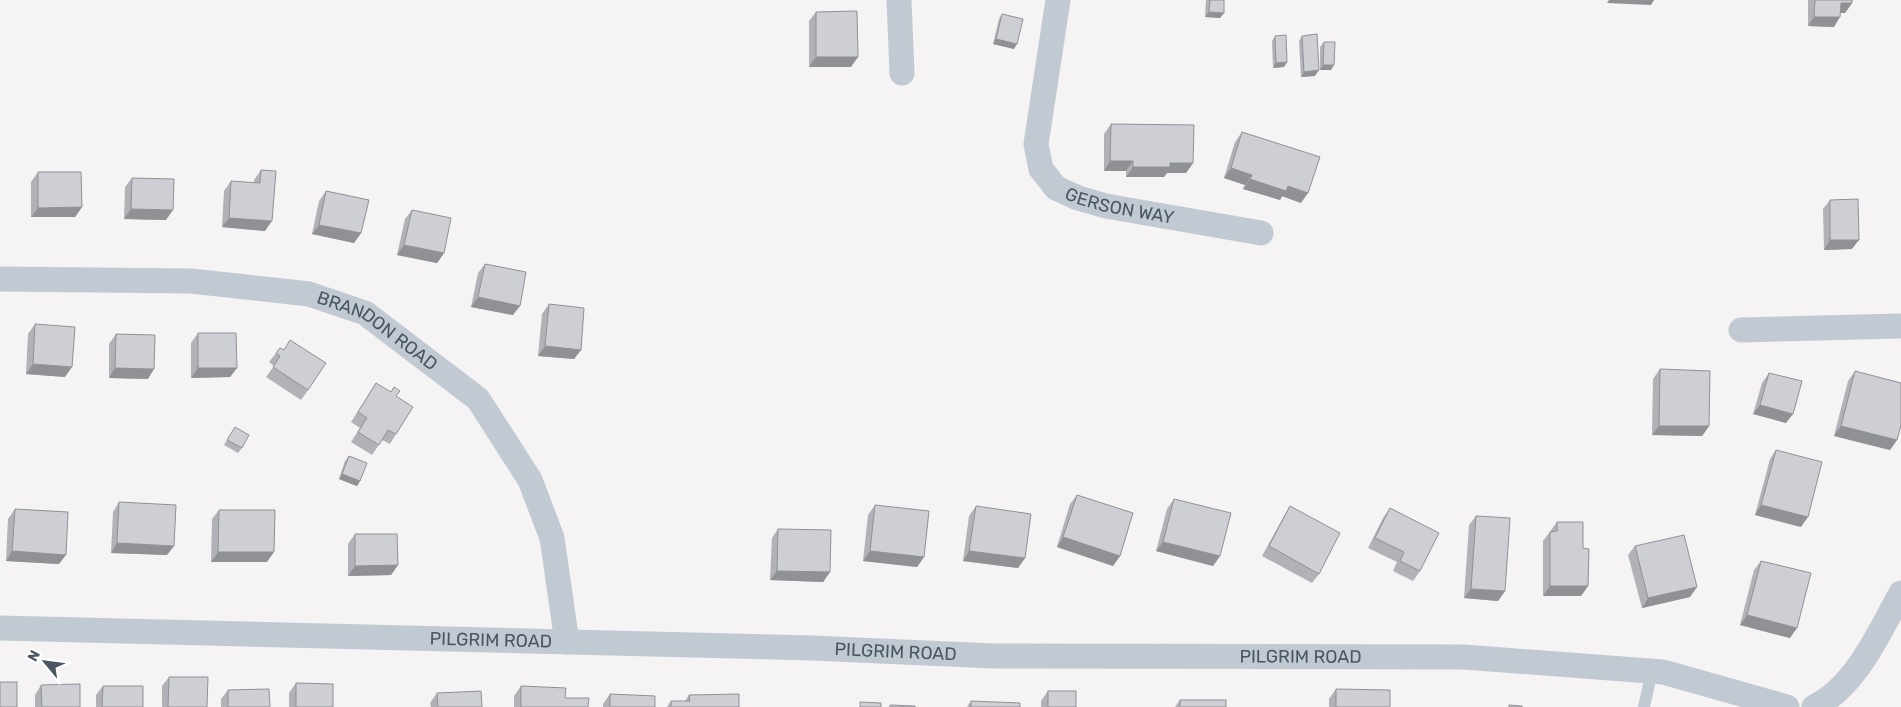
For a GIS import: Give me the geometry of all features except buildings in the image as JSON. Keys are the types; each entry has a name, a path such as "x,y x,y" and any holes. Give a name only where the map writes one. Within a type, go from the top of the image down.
{"street":[{"path":"899,0 902,73"},
{"name":"GERSON WAY","path":"1058,0 1036,144 1041,169 1056,188 1078,198 1106,206 1261,233"},
{"name":"BRANDON ROAD","path":"0,279 191,282 309,294 365,313 478,399 530,480 552,538 567,642"},
{"path":"1741,330 1901,326"},
{"path":"1814,707 1824,702 1856,671 1901,593"},
{"name":"PILGRIM ROAD","path":"0,628 812,648 994,656 1464,657 1663,672 1787,707"}],"lane":[{"path":"1644,707 1652,671"}]}
